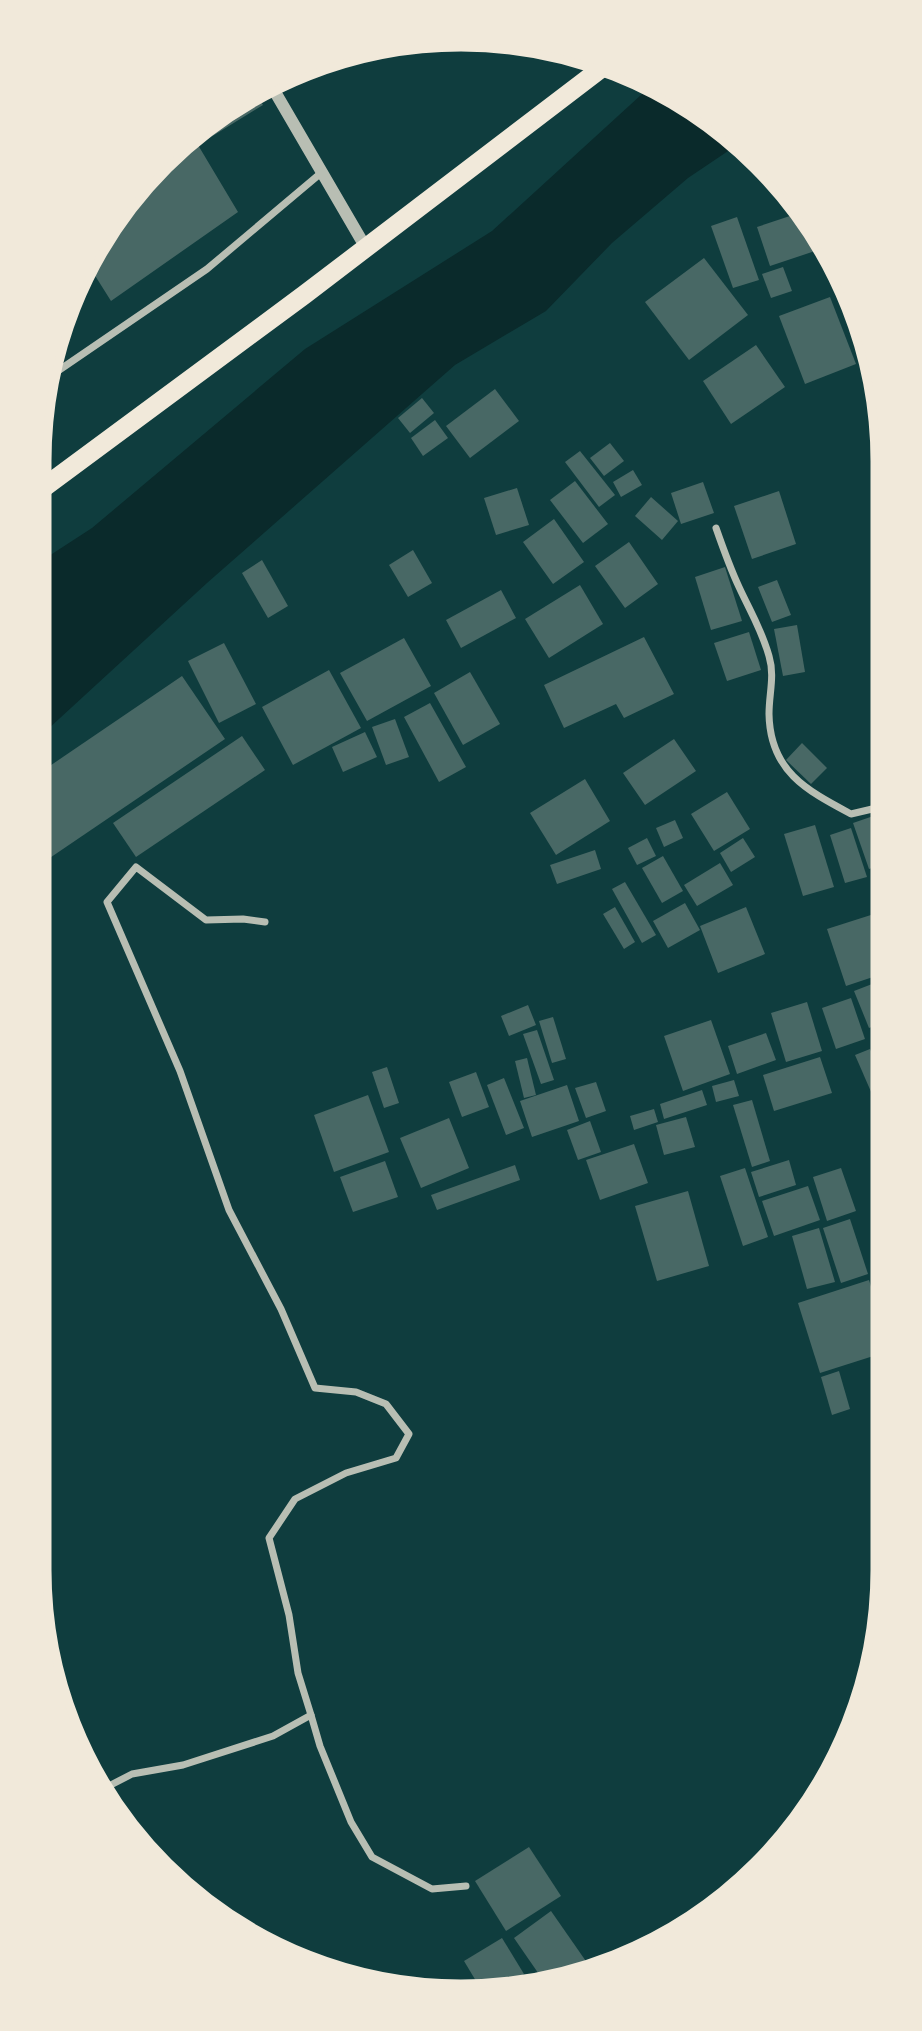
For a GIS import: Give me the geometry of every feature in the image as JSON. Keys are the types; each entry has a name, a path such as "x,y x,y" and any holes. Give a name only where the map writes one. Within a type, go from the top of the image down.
{"highway":[{"path":"47,485 366,248 598,71"}],"street":[{"path":"275,92 366,248"},
{"path":"57,372 207,269 321,173"},
{"path":"716,528 739,588 761,628 773,669 769,713 772,745 794,778 816,795 851,814 875,808"},
{"path":"265,922 243,919 206,920 136,867 107,902 180,1071 229,1210 282,1309 314,1388 356,1392 386,1404 409,1434 396,1458 346,1473 295,1499 269,1538 289,1615 298,1673 320,1746 351,1822 372,1857 432,1889 466,1886"},
{"path":"109,1786 132,1774 183,1765 273,1736 311,1715"}],"water":[{"path":"646,91 691,117 732,148 688,178 612,243 546,311 455,365 207,583 47,730 47,557 92,528 305,349 492,231"}],"building":[{"path":"260,100 263,105 198,145 238,212 111,301 93,272 133,209 168,168 188,150 231,117"},
{"path":"793,215 815,251 770,266 757,227"},
{"path":"737,217 759,280 733,288 711,226"},
{"path":"704,258 748,315 689,360 645,302"},
{"path":"783,267 792,291 771,298 762,274"},
{"path":"830,297 856,364 805,384 779,316"},
{"path":"756,345 785,387 731,424 703,381"},
{"path":"495,389 519,421 470,458 446,426"},
{"path":"422,398 434,413 410,433 398,418"},
{"path":"435,420 448,438 423,456 411,438"},
{"path":"610,443 624,461 604,476 590,458"},
{"path":"580,451 615,495 599,507 565,462"},
{"path":"633,470 642,485 621,497 613,482"},
{"path":"575,481 608,524 583,543 550,500"},
{"path":"703,482 714,513 681,524 671,493"},
{"path":"517,488 529,525 496,535 484,498"},
{"path":"779,491 796,544 752,559 734,506"},
{"path":"651,497 678,521 662,540 635,516"},
{"path":"554,519 584,562 553,584 523,542"},
{"path":"629,542 658,584 625,608 595,566"},
{"path":"413,550 432,583 408,597 389,565"},
{"path":"262,560 288,606 268,618 242,573"},
{"path":"725,567 742,621 711,630 695,577"},
{"path":"777,580 791,615 772,622 758,587"},
{"path":"580,585 603,624 549,658 525,619"},
{"path":"501,590 516,618 461,648 446,620"},
{"path":"797,625 805,672 783,676 774,629"},
{"path":"749,632 761,670 727,681 714,643"},
{"path":"644,637 674,694 624,718 616,704 564,728 544,685"},
{"path":"404,638 431,686 367,721 340,673"},
{"path":"224,643 256,704 219,723 188,661"},
{"path":"329,670 361,728 293,765 262,707"},
{"path":"470,672 500,724 463,745 434,693"},
{"path":"182,676 225,739 47,860 47,768"},
{"path":"430,703 466,767 439,782 404,717"},
{"path":"395,719 409,757 386,765 372,727"},
{"path":"365,732 377,757 343,772 332,747"},
{"path":"242,736 265,770 136,857 113,823"},
{"path":"674,739 696,771 645,805 623,773"},
{"path":"802,743 827,768 811,784 786,760"},
{"path":"585,779 610,821 556,855 530,813"},
{"path":"727,792 750,829 714,851 691,814"},
{"path":"875,815 875,867 869,869 853,823"},
{"path":"675,820 683,838 664,847 656,828"},
{"path":"815,825 834,887 803,896 784,834"},
{"path":"851,828 867,877 845,883 830,835"},
{"path":"647,838 656,856 637,865 628,848"},
{"path":"743,838 755,857 731,872 720,853"},
{"path":"595,850 601,869 557,884 550,865"},
{"path":"663,856 683,891 662,903 642,868"},
{"path":"720,863 733,885 697,906 684,885"},
{"path":"625,882 656,935 642,943 612,889"},
{"path":"685,903 700,930 668,948 653,921"},
{"path":"615,907 635,942 624,949 603,914"},
{"path":"746,907 765,954 718,973 700,926"},
{"path":"874,914 875,976 846,986 827,929"},
{"path":"875,983 875,1026 869,1028 854,991"},
{"path":"851,998 865,1039 836,1049 822,1008"},
{"path":"807,1002 822,1051 786,1062 771,1013"},
{"path":"528,1005 536,1025 509,1036 501,1016"},
{"path":"553,1017 566,1059 552,1063 539,1021"},
{"path":"711,1020 730,1074 683,1091 664,1036"},
{"path":"537,1030 554,1080 541,1084 523,1034"},
{"path":"766,1033 776,1060 737,1074 728,1046"},
{"path":"870,1049 875,1060 875,1093 872,1094 855,1055"},
{"path":"820,1057 832,1093 774,1111 763,1075"},
{"path":"527,1058 536,1095 524,1098 515,1061"},
{"path":"387,1067 399,1103 384,1108 372,1072"},
{"path":"476,1072 489,1107 462,1117 449,1082"},
{"path":"504,1078 524,1128 506,1135 487,1085"},
{"path":"734,1080 739,1096 716,1102 712,1086"},
{"path":"596,1082 606,1111 586,1118 575,1088"},
{"path":"567,1085 579,1121 532,1137 520,1101"},
{"path":"702,1090 707,1105 664,1119 660,1104"},
{"path":"368,1095 389,1152 334,1172 314,1115"},
{"path":"752,1100 770,1161 752,1167 733,1105"},
{"path":"654,1109 658,1122 634,1130 630,1116"},
{"path":"686,1117 695,1147 664,1155 656,1125"},
{"path":"449,1118 469,1168 421,1188 400,1138"},
{"path":"590,1121 601,1152 578,1160 567,1130"},
{"path":"634,1144 648,1183 600,1200 586,1160"},
{"path":"789,1160 796,1185 759,1197 751,1172"},
{"path":"385,1161 398,1197 353,1212 340,1177"},
{"path":"515,1165 520,1180 437,1210 431,1195"},
{"path":"745,1168 768,1237 743,1246 720,1176"},
{"path":"841,1168 856,1211 827,1221 813,1177"},
{"path":"808,1186 820,1220 774,1236 762,1201"},
{"path":"688,1191 709,1266 657,1281 635,1206"},
{"path":"850,1219 868,1274 841,1283 823,1228"},
{"path":"819,1228 835,1282 807,1289 792,1236"},
{"path":"869,1280 875,1300 875,1356 820,1373 798,1303"},
{"path":"839,1371 850,1409 832,1415 821,1377"},
{"path":"529,1847 561,1896 506,1931 475,1881"},
{"path":"551,1911 588,1964 540,1976 514,1938"},
{"path":"502,1938 524,1974 515,1980 477,1983 464,1961"}]}
